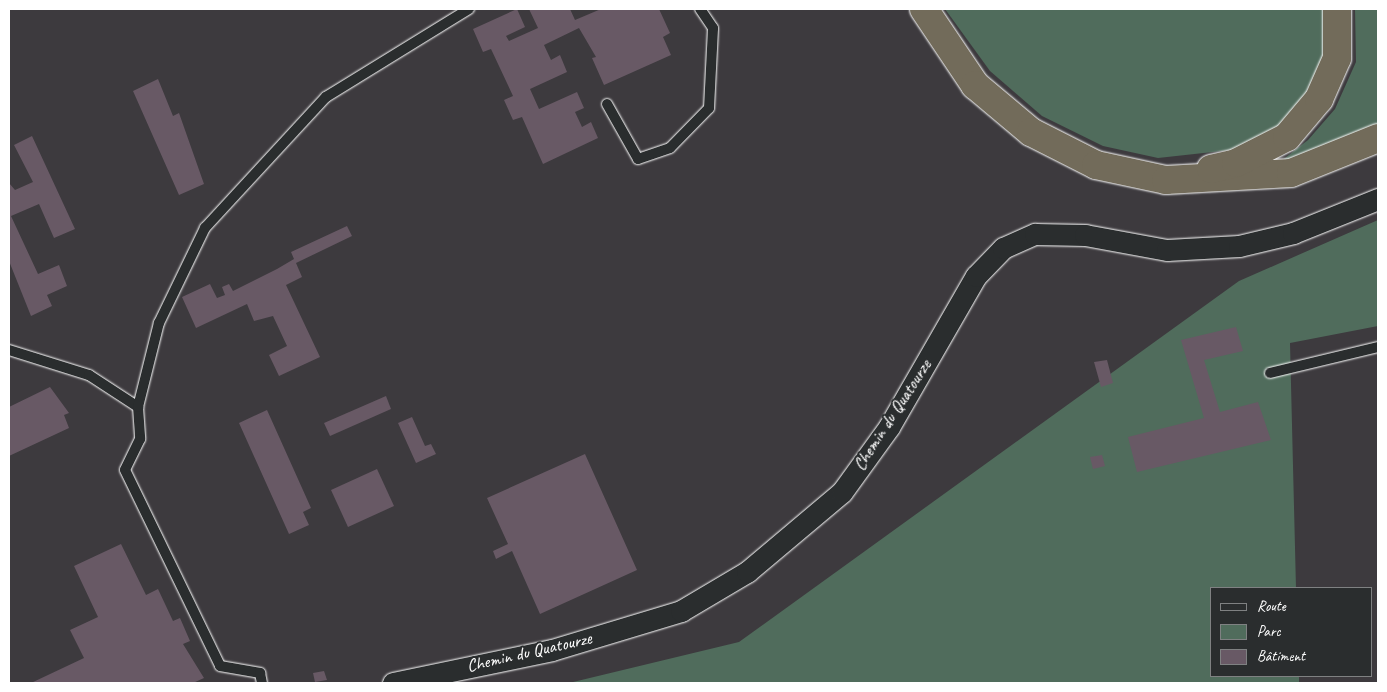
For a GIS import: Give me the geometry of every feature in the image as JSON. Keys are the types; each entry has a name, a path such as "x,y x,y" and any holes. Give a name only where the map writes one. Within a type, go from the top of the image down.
{"highway":[{"path":"924,9 975,85 1031,132 1096,164 1166,180 1291,173 1378,138"},
{"path":"1166,180 1236,163 1287,137 1319,99 1337,58 1337,9"}],"street":[{"name":"Chemin du Quatourze","path":"393,683 552,650 680,611 747,572 842,492 889,427 976,276 1003,248 1035,234 1085,236 1167,250 1239,246 1293,233 1378,199"}],"lane":[{"path":"262,683 260,673 220,666 125,470 140,439 138,407 159,322 205,228 326,97 469,9"},
{"path":"607,104 638,159 670,148 709,108 713,28 700,9"},
{"path":"1270,373 1378,346"},
{"path":"9,350 89,375 138,407"}],"green space":[{"path":"945,9 1323,9 1324,55 1308,92 1279,126 1231,150 1158,158 1103,146 1042,116 990,71"},
{"path":"1355,9 1378,9 1378,127 1271,169 1308,140 1335,109 1356,62"},
{"path":"1378,220 1378,326 1290,343 1296,587 1210,587 1210,677 1299,677 1299,683 569,683 739,642 1239,281"}],"building":[{"path":"517,9 525,27 506,36 509,41 538,28 529,9 570,9 575,20 601,9 659,9 670,33 663,37 671,55 604,85 592,58 596,57 579,28 544,45 551,60 560,55 567,72 530,89 539,109 577,92 584,108 575,112 582,127 591,122 598,138 543,164 522,117 513,120 504,100 513,96 491,49 483,52 473,29"},
{"path":"158,79 173,116 179,113 204,184 179,195 133,91"},
{"path":"32,136 75,229 54,238 39,204 11,216 38,274 59,265 67,286 47,295 52,306 31,316 9,261 9,183 15,190 33,182 14,145"},
{"path":"347,226 352,236 296,263 302,277 286,285 320,357 279,376 269,355 287,346 273,316 254,321 247,304 196,328 182,297 210,284 217,298 225,295 222,287 229,284 233,291 294,259 291,252"},
{"path":"1236,327 1243,351 1204,360 1220,412 1258,402 1271,440 1137,472 1128,437 1204,418 1181,340"},
{"path":"1107,360 1113,383 1101,387 1094,362"},
{"path":"50,387 69,413 64,415 69,428 9,456 9,407"},
{"path":"386,396 391,409 330,436 324,423"},
{"path":"267,410 311,508 303,512 309,525 289,534 239,423"},
{"path":"412,417 425,446 431,444 436,454 416,463 398,423"},
{"path":"585,454 637,570 540,614 512,551 496,559 493,551 508,544 487,498"},
{"path":"1102,455 1105,466 1093,469 1090,457"},
{"path":"377,469 394,506 348,527 331,490"},
{"path":"121,544 146,595 158,589 173,621 180,618 190,641 183,644 204,678 193,683 31,683 84,658 70,630 98,617 74,566"},
{"path":"324,671 327,680 315,682 313,673"}]}
